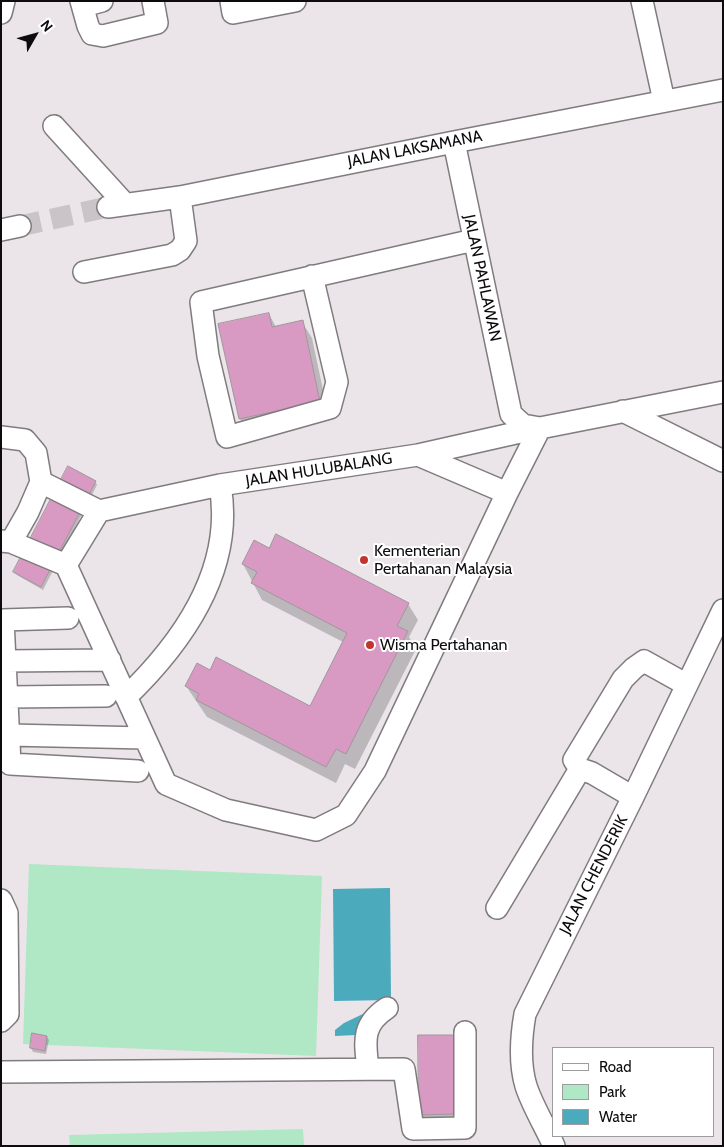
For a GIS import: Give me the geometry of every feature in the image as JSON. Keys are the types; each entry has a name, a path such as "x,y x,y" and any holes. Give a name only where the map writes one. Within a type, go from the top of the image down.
{"street":[{"path":"1,13 4,1"},
{"path":"88,3 88,26 92,34 103,36 157,23 153,1"},
{"path":"232,7 295,1"},
{"path":"642,1 664,101"},
{"name":"JALAN LAKSAMANA","path":"54,126 116,206 180,197 723,90"},
{"name":"JALAN PAHLAWAN","path":"454,142 511,414 523,425 540,428"},
{"path":"84,272 172,255 180,250 186,241 180,197"},
{"path":"312,276 337,382 330,408 227,437 208,356 201,302 312,276 474,240"},
{"name":"JALAN HULUBALANG","path":"99,511 220,485 418,454 723,392"},
{"path":"685,442 676,429 674,418 679,408 689,398"},
{"path":"623,411 723,461"},
{"path":"1,437 25,440 36,453 41,482 28,512 6,542 66,565 110,660 116,696 145,738 166,784 226,810 316,830 346,815 375,771 507,493 540,428"},
{"path":"418,454 507,493"},
{"path":"41,482 99,511 66,565"},
{"path":"7,697 116,696 153,669 193,616 210,583 221,536 222,510 220,485"},
{"name":"JALAN CHENDERIK","path":"554,1146 526,1086 521,1034 525,1014 634,797 723,610"},
{"path":"68,618 3,620 9,735 6,764 138,771"},
{"path":"6,661 110,660"},
{"path":"634,797 592,773 580,769 574,760 624,679 634,668 644,662 687,685"},
{"path":"9,735 145,738"},
{"path":"497,908 580,769"},
{"path":"1,900 7,913 8,1014 1,1021"},
{"path":"368,1069 365,1038 374,1020 387,1008"},
{"path":"1,1072 404,1069 413,1129 464,1128 465,1032"}],"green space":[{"path":"29,864 322,876 316,1056 23,1044"},
{"path":"303,1129 304,1146 70,1146 69,1135"}],"water":[{"path":"390,888 391,1000 334,1001 333,889"},
{"path":"367,1012 367,1026 356,1035 335,1036 335,1030 344,1023"}],"building":[{"path":"269,313 272,327 303,320 320,402 239,419 218,324"},
{"path":"68,466 96,481 41,587 13,572"},
{"name":"Wisma Pertahanan","path":"276,534 409,603 397,626 408,631 346,754 336,749 326,767 196,700 199,694 185,686 197,663 210,670 216,657 310,706 347,633 251,583 257,572 242,564 254,540 269,548"},
{"path":"32,1033 47,1036 45,1051 30,1048"},
{"path":"418,1035 454,1035 455,1114 419,1115"}],"tunnel":[{"path":"20,226 108,207"}],"place":[{"name":"Kementerian Pertahanan Malaysia","path":"364,560"},
{"name":"Wisma Pertahanan","path":"370,645"}]}
